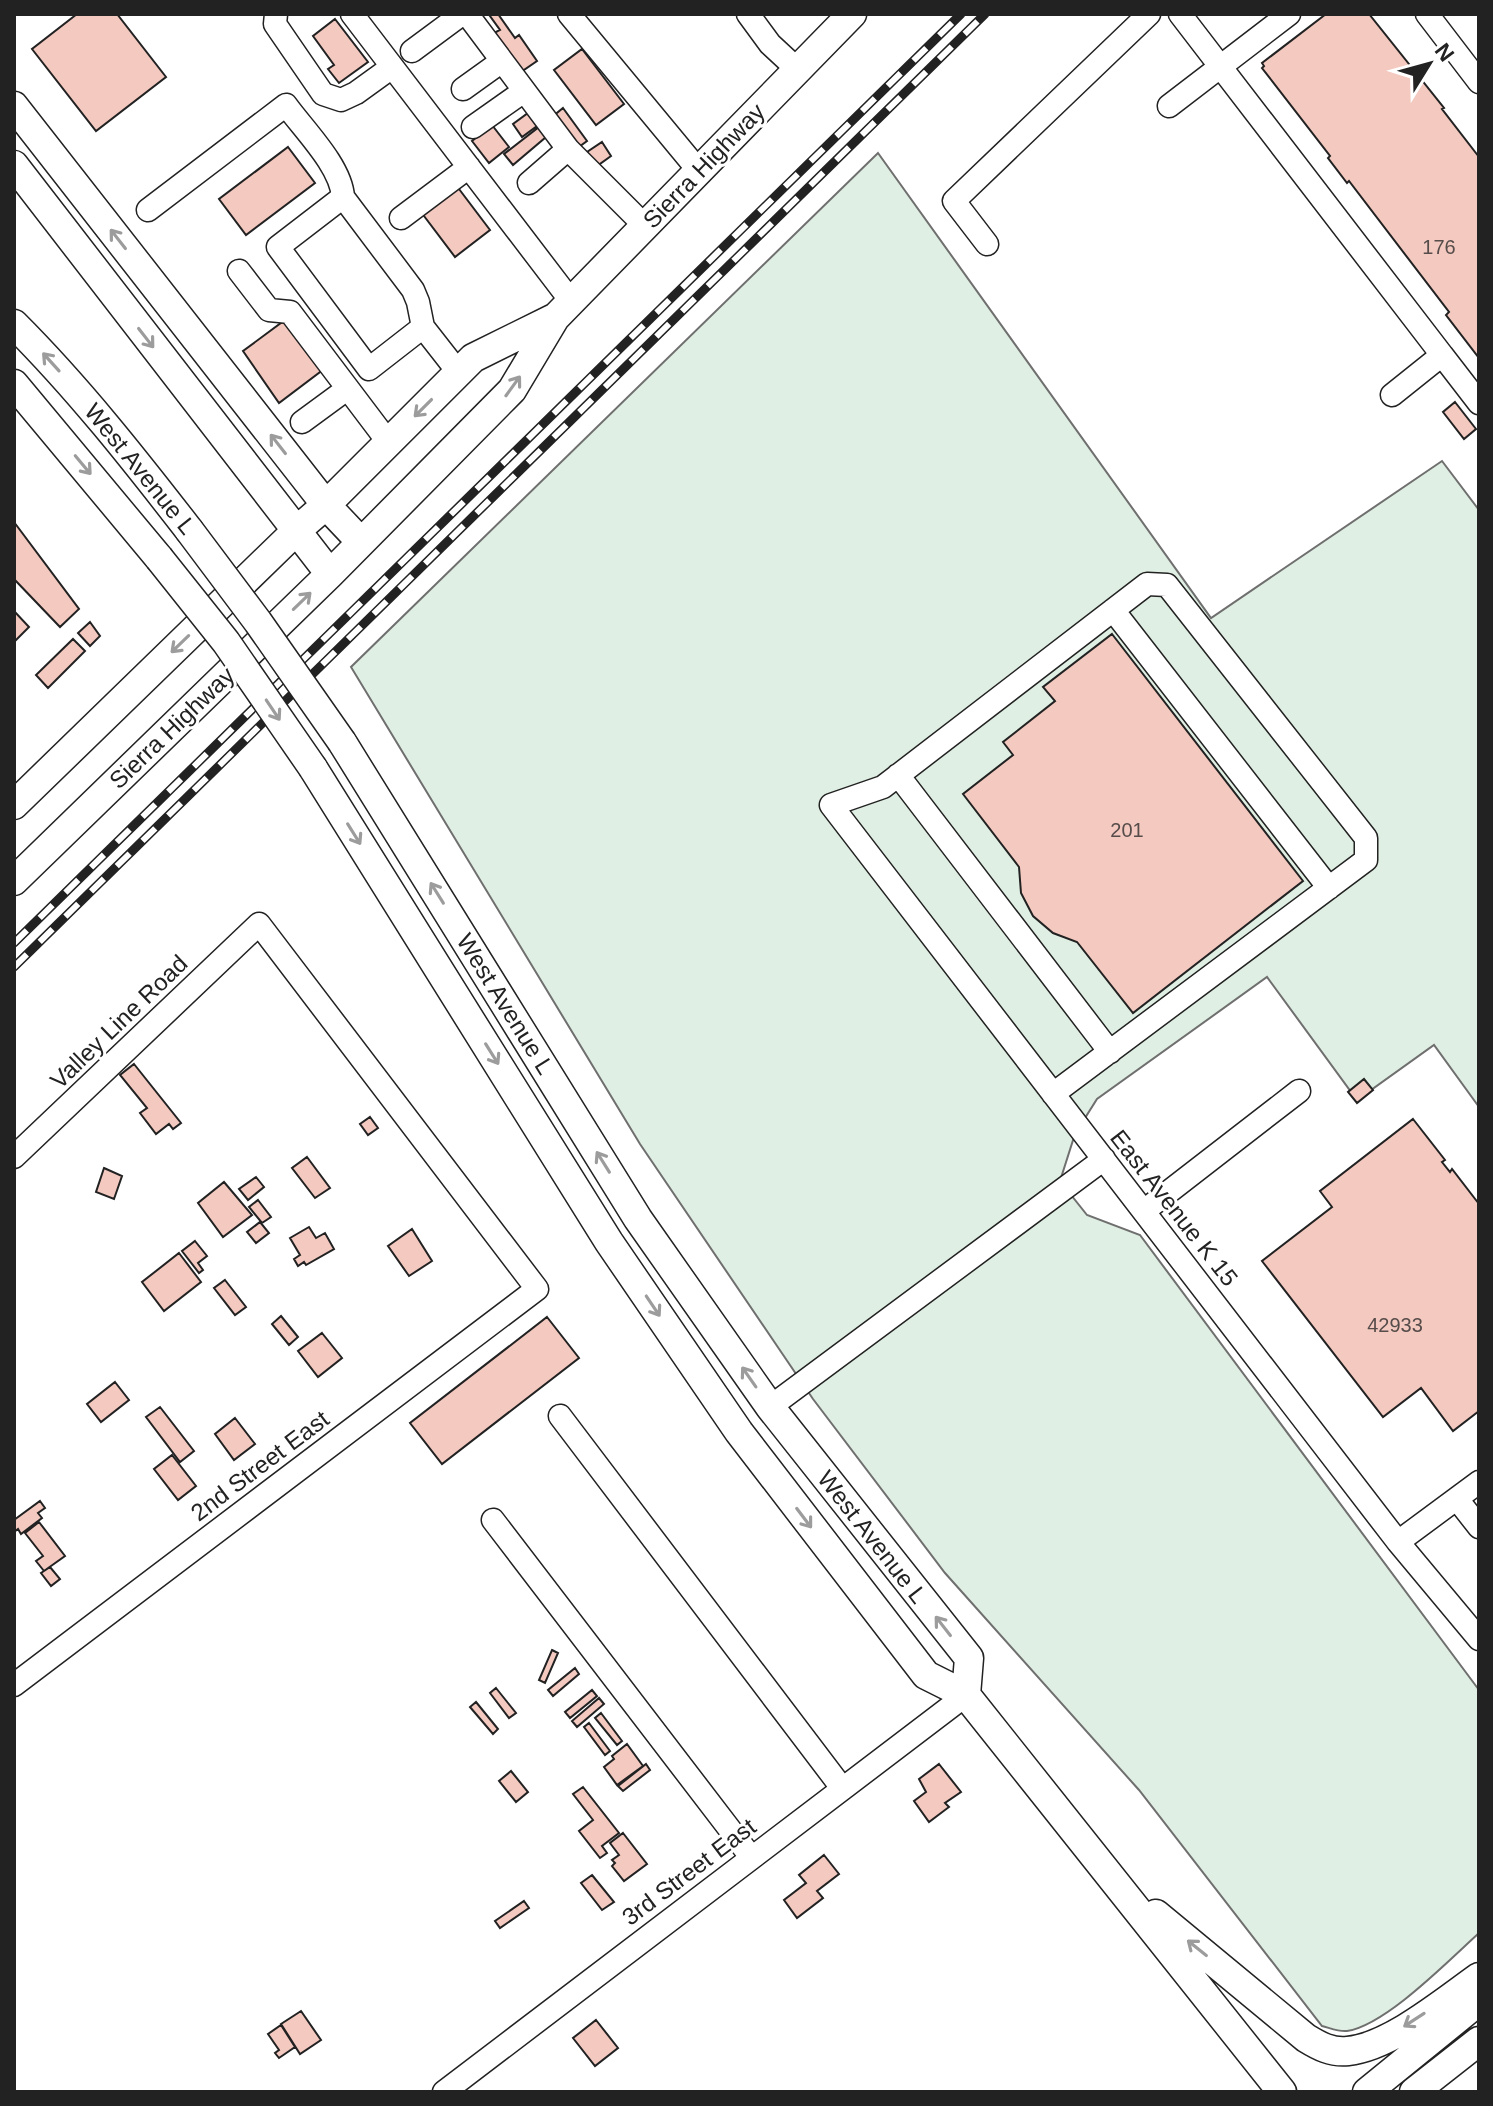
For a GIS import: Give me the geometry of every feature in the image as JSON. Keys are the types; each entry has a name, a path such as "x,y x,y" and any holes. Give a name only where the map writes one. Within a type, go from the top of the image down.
{"main road":[{"name":"Sierra Highway","path":"14,881 330,574 512,390 563,309 852,14"},
{"path":"14,106 326,505 361,542"},
{"path":"14,165 330,574"},
{"name":"Sierra Highway","path":"296,531 473,358 563,309"},
{"name":"West Avenue L","path":"14,324 122,443 258,622 342,742 638,1219 770,1407 969,1658 966,1695"},
{"name":"West Avenue L","path":"14,384 226,642 313,768 609,1242 739,1432 926,1675 966,1695 1282,2092"},
{"path":"14,805 296,531"},
{"path":"1111,1877 1320,2047 1348,2051 1370,2046 1479,1977"},
{"path":"1367,2092 1479,2001"},
{"path":"1414,2092 1479,2041"},
{"path":"1439,2092 1479,2047"}],"street":[{"path":"276,14 275,24 323,94 341,100 392,67"},
{"path":"352,14 469,167 563,309"},
{"path":"412,51 464,14 568,149 645,226"},
{"path":"569,14 699,171"},
{"path":"748,14 770,44 798,70"},
{"path":"987,244 954,201 1149,14"},
{"path":"1169,106 1289,14"},
{"path":"1427,14 1479,82"},
{"path":"1193,19 1221,66 1479,403"},
{"path":"463,89 502,61"},
{"path":"473,127 524,91"},
{"path":"148,210 286,105 336,172 343,197 413,290 423,327 459,373"},
{"path":"529,183 568,149"},
{"path":"401,218 469,167"},
{"path":"343,197 278,247 369,369 423,327"},
{"path":"239,271 269,310 290,312 389,443"},
{"path":"1392,395 1442,355"},
{"path":"302,422 347,389"},
{"path":"1053,1094 1110,1052 1366,860 1366,838 1167,585 1147,584 898,775 1110,1052"},
{"path":"1113,610 1329,888"},
{"name":"East Avenue K 15","path":"898,775 883,787 831,805 1398,1542 1479,1639"},
{"name":"Valley Line Road","path":"14,1157 259,924 537,1289"},
{"path":"1144,1211 1299,1091"},
{"path":"770,1407 1104,1159"},
{"name":"2nd Street East","path":"14,1685 537,1289"},
{"path":"560,1416 842,1788"},
{"path":"1398,1542 1479,1482"},
{"path":"1457,1499 1479,1527"},
{"path":"493,1520 751,1857"},
{"name":"3rd Street East","path":"444,2092 966,1695"}],"green space":[{"path":"878,153 1211,618 1442,461 1479,510 1479,1107 1434,1045 1357,1100 1267,977 1097,1099 1075,1134 1060,1181 1087,1215 1140,1235 1479,1690 1479,1933 1398,2005 1363,2026 1347,2031 1322,2026 1139,1790 945,1573 813,1399 640,1144 351,667"}],"building":[{"path":"77,14 117,14 166,77 96,131 32,49"},
{"path":"498,14 515,38 519,35 537,61 518,74 494,33 500,30 490,16"},
{"path":"1326,14 1369,14 1479,157 1479,358 1446,315 1449,312 1349,181 1347,183 1262,68 1262,63"},
{"path":"335,19 368,62 339,83 328,69 334,65 313,36"},
{"path":"582,49 624,104 596,125 554,70"},
{"path":"563,108 587,141 576,149 552,117"},
{"path":"528,113 537,126 522,137 513,124"},
{"path":"492,125 509,147 489,163 472,141"},
{"path":"539,127 546,137 513,165 504,154"},
{"path":"602,142 611,156 597,166 587,152"},
{"path":"288,147 315,183 246,235 219,199"},
{"path":"456,185 490,230 455,257 421,212"},
{"path":"285,320 324,369 279,403 243,351"},
{"path":"1455,402 1476,429 1464,439 1443,412"},
{"path":"14,522 79,609 60,627 14,579"},
{"path":"14,611 29,627 14,642"},
{"path":"90,622 100,636 90,646 78,633"},
{"path":"1112,634 1303,881 1133,1013 1077,942 1053,933 1033,916 1021,893 1019,867 963,794 1013,755 1003,742 1055,701 1043,687"},
{"path":"73,639 85,651 48,688 36,675"},
{"path":"134,1064 181,1123 173,1129 169,1124 156,1134 140,1113 147,1108 120,1075"},
{"path":"1364,1079 1373,1090 1357,1103 1348,1092"},
{"path":"370,1117 378,1128 368,1135 360,1124"},
{"path":"1413,1119 1445,1160 1442,1162 1450,1172 1452,1169 1479,1204 1479,1411 1453,1431 1421,1388 1383,1417 1262,1261 1332,1207 1320,1191"},
{"path":"307,1157 330,1188 315,1198 292,1168"},
{"path":"104,1168 122,1176 114,1199 96,1192"},
{"path":"256,1177 264,1187 248,1200 239,1189"},
{"path":"224,1182 252,1215 223,1237 198,1203"},
{"path":"258,1200 271,1217 262,1223 249,1207"},
{"path":"260,1222 269,1233 256,1243 247,1232"},
{"path":"309,1227 316,1238 325,1233 334,1249 306,1265 304,1262 298,1266 294,1259 300,1255 290,1238"},
{"path":"412,1229 432,1261 409,1276 388,1246"},
{"path":"195,1241 207,1256 198,1263 203,1270 199,1273 182,1251"},
{"path":"179,1253 201,1282 164,1311 142,1282"},
{"path":"225,1280 246,1307 235,1315 214,1288"},
{"path":"281,1316 298,1337 289,1345 272,1324"},
{"path":"547,1317 579,1358 442,1464 410,1423"},
{"path":"322,1333 342,1358 318,1377 298,1351"},
{"path":"115,1382 129,1400 101,1422 87,1404"},
{"path":"160,1407 194,1451 180,1462 146,1417"},
{"path":"235,1418 255,1444 234,1460 215,1434"},
{"path":"172,1455 196,1486 178,1500 154,1469"},
{"path":"40,1501 45,1508 38,1513 42,1518 21,1534 18,1529 14,1532 14,1520"},
{"path":"39,1522 65,1556 44,1571 36,1561 43,1556 25,1533"},
{"path":"50,1567 60,1579 51,1586 41,1573"},
{"path":"552,1650 558,1653 545,1683 539,1680"},
{"path":"575,1668 579,1674 553,1696 548,1690"},
{"path":"496,1688 516,1713 509,1718 490,1693"},
{"path":"592,1690 597,1696 570,1718 565,1712"},
{"path":"599,1698 604,1704 577,1727 572,1721"},
{"path":"476,1702 498,1729 493,1734 470,1707"},
{"path":"601,1713 622,1741 617,1745 595,1718"},
{"path":"589,1723 610,1751 605,1755 584,1727"},
{"path":"627,1744 643,1766 617,1785 604,1767"},
{"path":"646,1764 650,1770 623,1791 618,1786"},
{"path":"939,1764 961,1792 945,1803 949,1807 929,1822 914,1801 926,1792 919,1779"},
{"path":"511,1771 528,1792 516,1802 499,1781"},
{"path":"583,1787 619,1833 602,1846 607,1853 600,1858 579,1831 593,1820 573,1794"},
{"path":"623,1833 647,1864 624,1881 612,1866 615,1863 612,1860 619,1855 610,1843"},
{"path":"824,1855 839,1874 817,1891 823,1898 797,1918 784,1900 806,1883 799,1875"},
{"path":"592,1875 614,1902 602,1910 581,1883"},
{"path":"524,1901 529,1908 500,1928 495,1921"},
{"path":"301,2011 321,2040 300,2054 281,2024"},
{"path":"596,2020 618,2048 595,2066 573,2038"},
{"path":"281,2025 295,2047 279,2058 275,2053 279,2050 268,2034"}],"railway":[{"path":"14,943 961,14"},
{"path":"14,967 985,14"}]}
